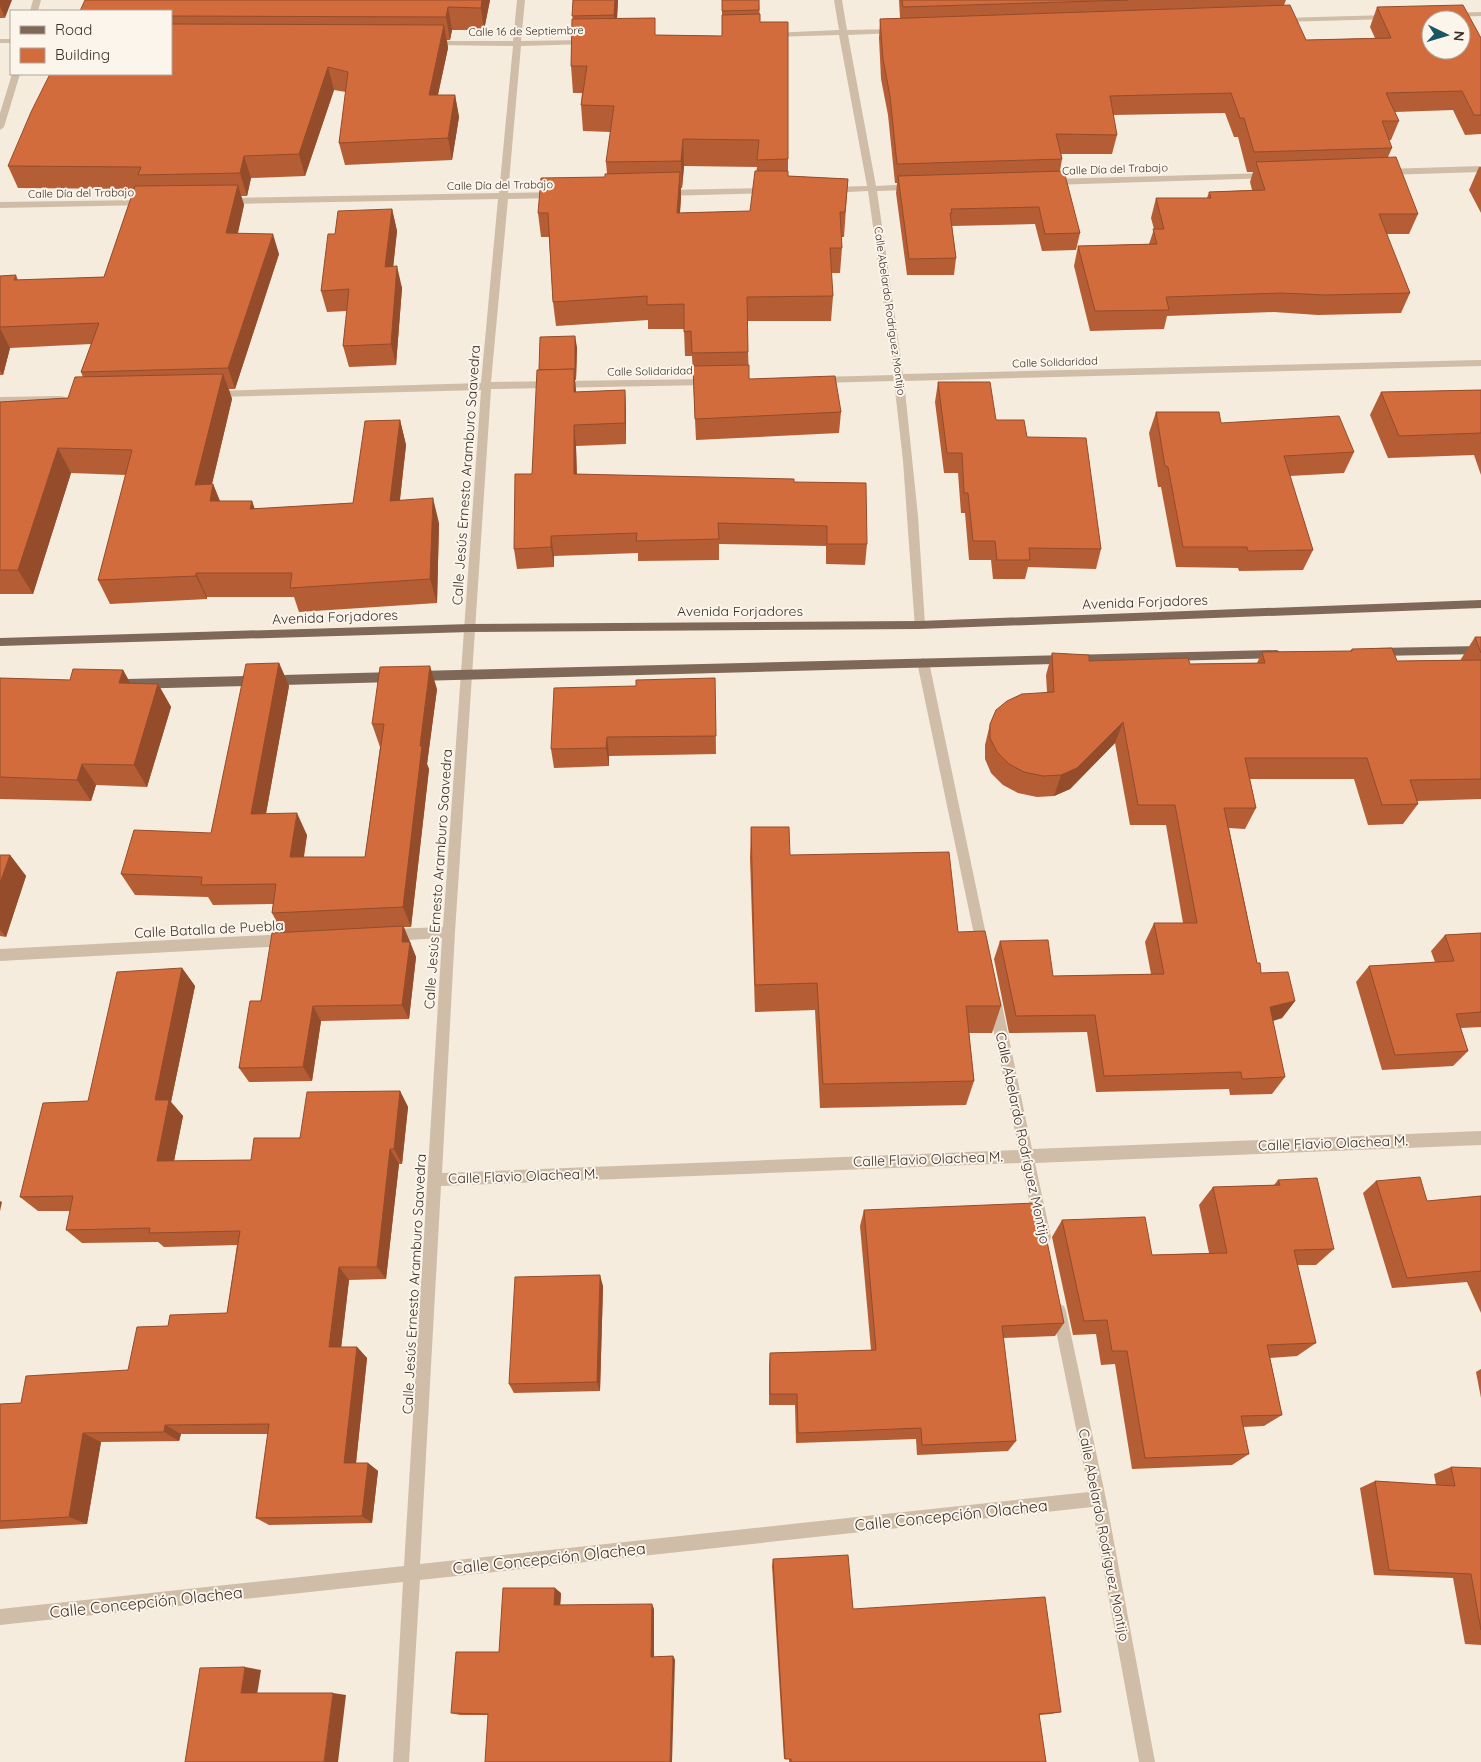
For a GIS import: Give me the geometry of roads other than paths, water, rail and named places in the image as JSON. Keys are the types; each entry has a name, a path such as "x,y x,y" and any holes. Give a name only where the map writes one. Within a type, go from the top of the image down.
{"main road":[{"name":"Avenida Forjadores","path":"0,642 470,628 919,625 1481,604"},
{"path":"1362,652 1481,650"},
{"path":"119,685 923,662 1292,654"}],"street":[{"name":"Calle Jesús Ernesto Aramburo Saavedra","path":"401,1762 449,932 466,675 486,386 521,0"},
{"name":"Calle Abelardo Rodríguez Montijo","path":"838,0 872,189 901,379 916,536 919,625"},
{"path":"1271,20 1401,16"},
{"path":"764,36 903,31"},
{"name":"Calle 16 de Septiembre","path":"418,43 517,44 596,41"},
{"path":"0,126 16,75"},
{"path":"1372,172 1481,169"},
{"name":"Calle Día del Trabajo","path":"1046,182 1283,175"},
{"path":"822,190 920,187"},
{"path":"653,193 782,191"},
{"name":"Calle Día del Trabajo","path":"217,201 563,195"},
{"name":"Calle Día del Trabajo","path":"0,205 158,202"},
{"name":"Calle Solidaridad","path":"812,380 1481,363"},
{"name":"Calle Solidaridad","path":"198,394 723,382"},
{"path":"0,400 70,398"},
{"path":"923,662 986,962"},
{"path":"379,936 449,932"},
{"name":"Calle Batalla de Puebla","path":"0,954 299,940"},
{"name":"Calle Abelardo Rodríguez Montijo","path":"992,991 1046,1251"},
{"name":"Calle Flavio Olachea M.","path":"435,1180 1481,1138"},
{"name":"Calle Abelardo Rodríguez Montijo","path":"1056,1298 1098,1499 1147,1762"},
{"name":"Calle Concepción Olachea","path":"0,1617 1098,1499"}]}
